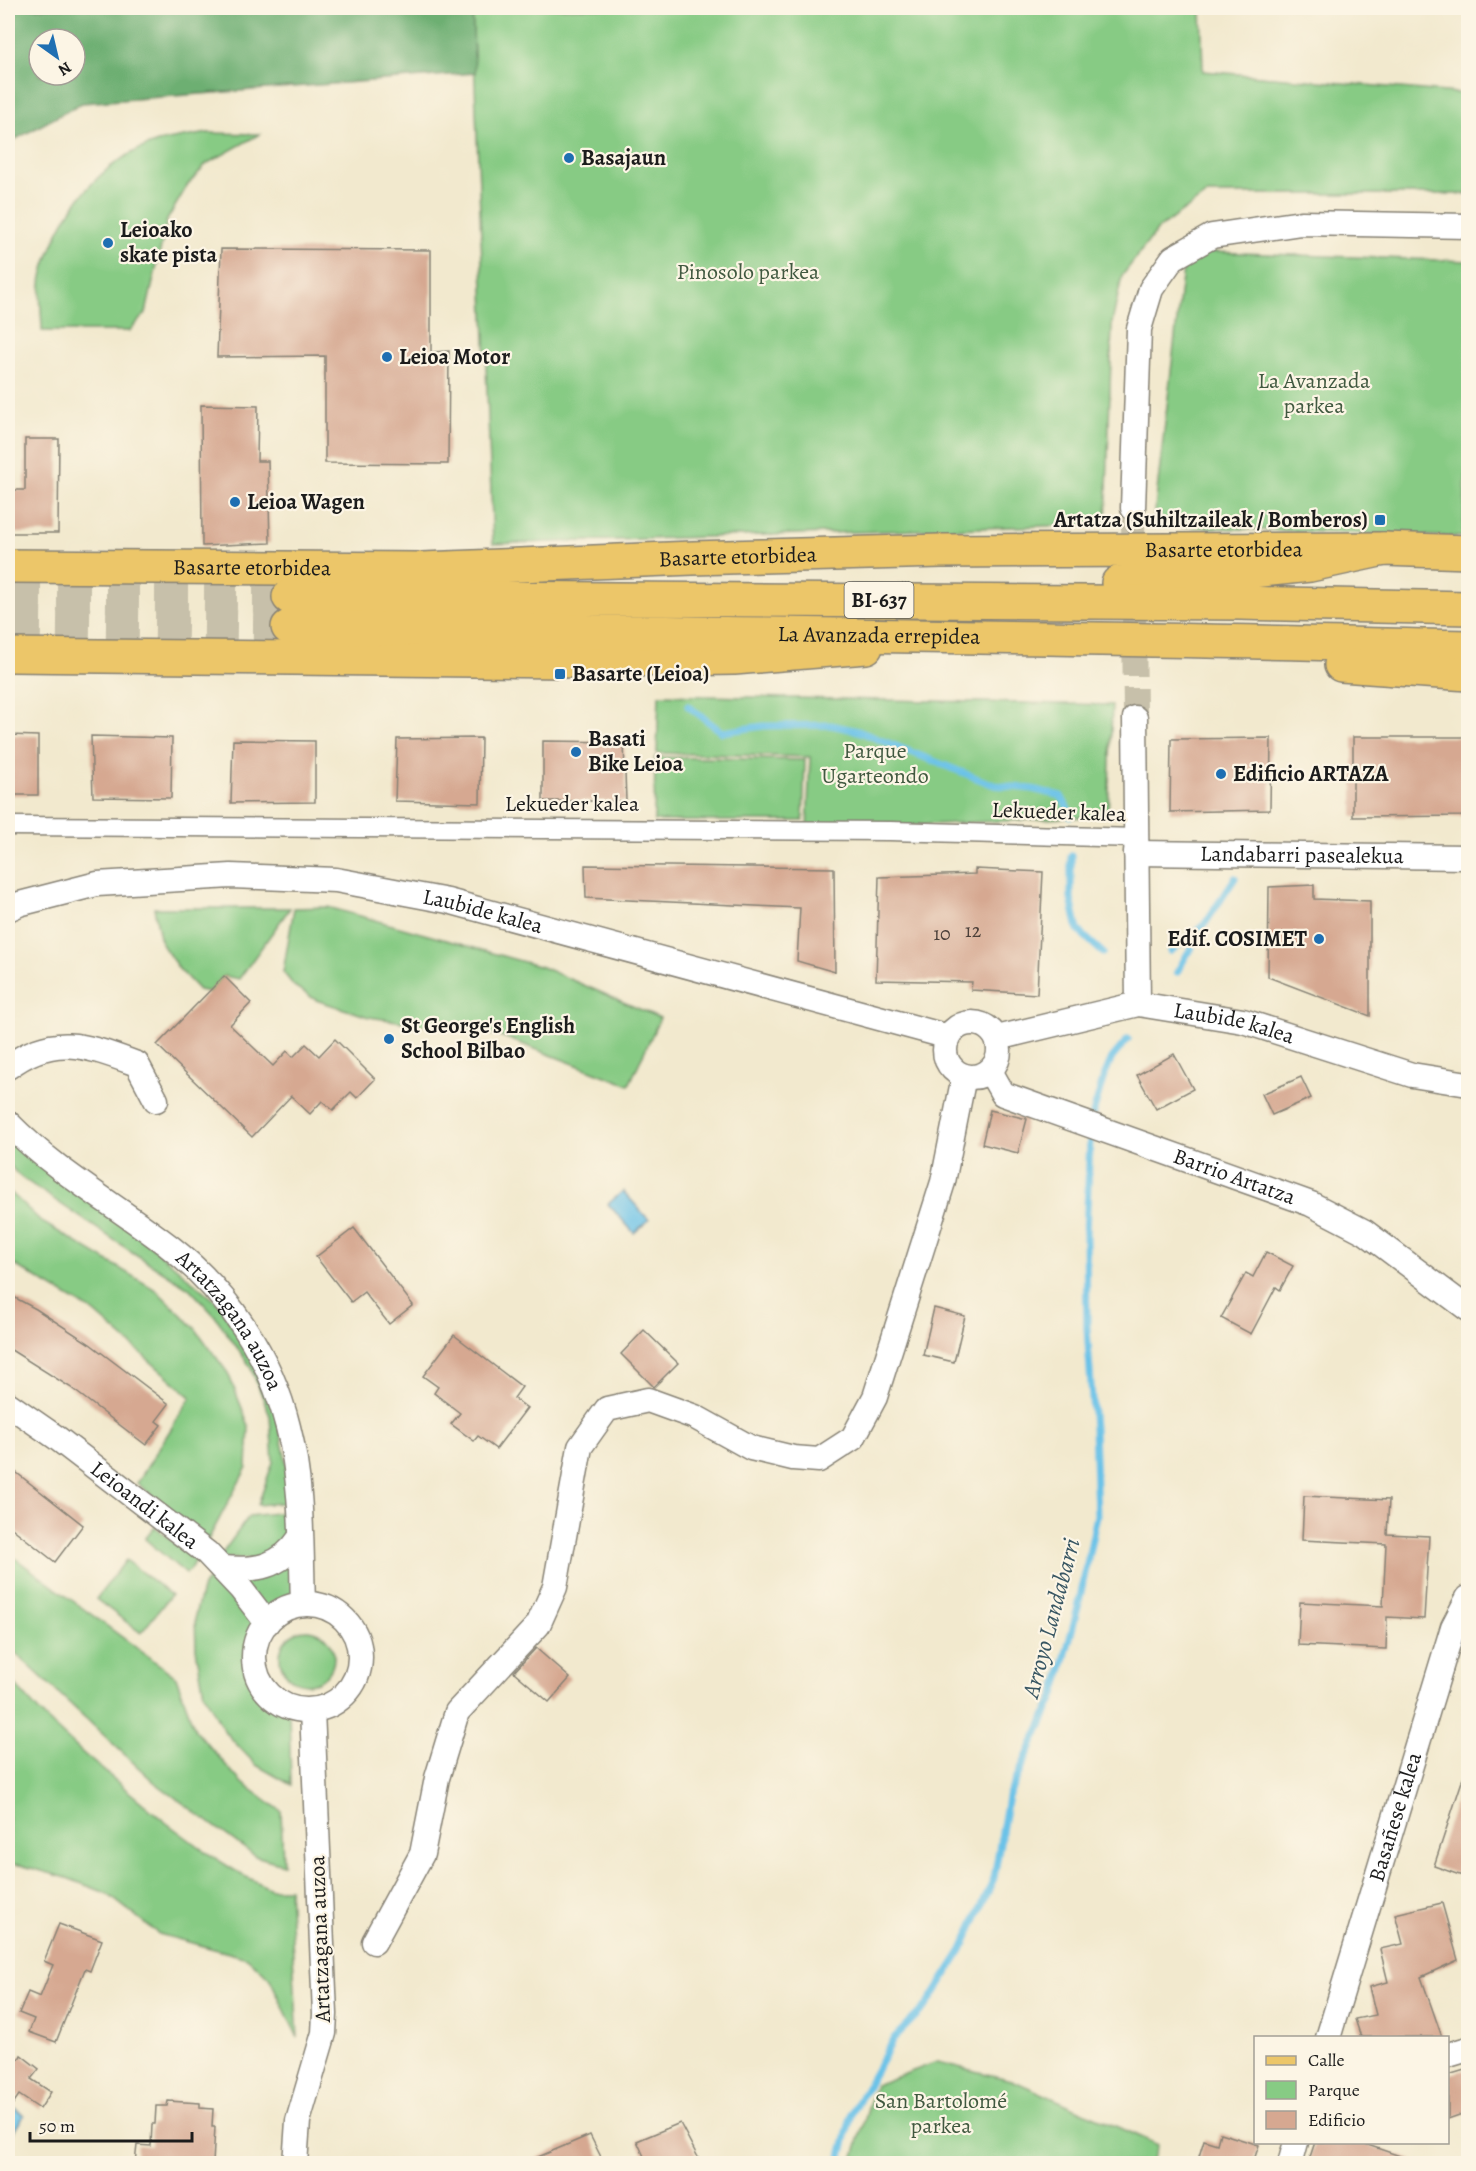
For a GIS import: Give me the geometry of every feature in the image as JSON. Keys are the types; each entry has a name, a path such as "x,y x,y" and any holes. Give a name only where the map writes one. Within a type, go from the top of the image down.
{"main road":[{"name":"Basarte etorbidea","path":"8,566 422,569 941,551 1384,549 1468,552"},
{"path":"900,601 1310,565 1384,549"},
{"name":"La Avanzada errepidea","path":"1468,608 1238,603 900,601 289,612 986,638 1468,647"},
{"path":"8,655 561,661 734,658 986,638"},
{"path":"1097,639 1252,658 1468,674"}],"street":[{"path":"1133,508 1139,329 1151,289 1173,258 1212,236 1300,223 1468,226"},
{"path":"1135,718 1138,1004"},
{"name":"Lekueder kalea","path":"8,826 890,831 1136,845"},
{"name":"Landabarri pasealekua","path":"1136,845 1468,857"},
{"name":"Laubide kalea","path":"8,909 19,904 97,884 231,876 336,880 448,901 949,1037"},
{"name":"Laubide kalea","path":"997,1038 1138,1004 1243,1021 1412,1075 1468,1084"},
{"path":"969,1023 985,1026 997,1038 999,1056 990,1071 982,1076 964,1076 957,1073 947,1060 946,1044 949,1037 954,1030 969,1023"},
{"path":"8,1067 20,1058 55,1045 93,1048 136,1064 156,1100"},
{"name":"Barrio Artatza","path":"990,1071 1003,1094 1311,1204 1365,1232 1468,1309"},
{"path":"374,1942 422,1854 437,1778 457,1712 538,1625 555,1587 580,1447 607,1409 648,1400 695,1418 751,1448 793,1458 819,1460 853,1438 875,1397 939,1192 964,1076"},
{"name":"Artatzagana auzoa","path":"8,1123 51,1162 171,1248 209,1282 238,1319 262,1357 286,1419 296,1470 303,1604"},
{"name":"Leioandi kalea","path":"8,1404 57,1438 207,1553 267,1623"},
{"path":"222,1568 241,1570 260,1568 294,1548 300,1538"},
{"name":"Basañese kalea","path":"1328,2036 1453,1627 1468,1598"},
{"path":"303,1604 324,1606 342,1616 355,1633 360,1652 358,1673 348,1691 332,1704 312,1710 296,1709 282,1704 269,1694 260,1682 255,1667 254,1651 258,1636 267,1623 277,1613 303,1604"},
{"name":"Artatzagana auzoa","path":"295,2163 298,2121 321,2042 325,2014 312,1710"},
{"path":"1449,2055 1468,2049"},
{"path":"1290,2163 1295,2144"}],"green space":[{"path":"8,8 472,8 475,73 82,103 14,140 8,147"},
{"name":"Pinosolo parkea","path":"472,8 1201,8 1203,71 1468,94 1468,194 1207,194 1158,229 1122,276 1112,323 1106,524 493,544"},
{"name":"Leioako skate pista","path":"208,133 260,134 206,164 187,186 167,220 146,313 129,331 42,331 40,296 43,271 59,231 79,198 106,170 139,149 158,142"},
{"name":"La Avanzada parkea","path":"1185,251 1468,261 1468,435 1463,537 1153,526"},
{"name":"Parque Ugarteondo","path":"659,695 1112,705 1108,816 807,830 810,757 657,753"},
{"path":"655,757 805,760 803,821 654,821"},
{"path":"328,907 542,967 660,1018 629,1085 501,1036 369,1017 316,1000 294,986 283,972 294,908"},
{"path":"154,908 290,908 239,979 224,976 209,992 199,990 179,969 161,943"},
{"path":"8,1131 109,1210 220,1305 273,1395 294,1502 258,1505 273,1462 270,1416 250,1366 215,1316 189,1288 18,1175 8,1163"},
{"path":"8,1190 42,1222 156,1290 195,1328 228,1373 249,1426 247,1467 208,1540 137,1483 191,1397 94,1312 8,1261"},
{"path":"294,1511 296,1537 270,1560 219,1558 249,1516"},
{"path":"155,1527 196,1561 186,1574 145,1539"},
{"path":"297,1552 299,1600 282,1605 268,1615 233,1574"},
{"path":"8,1553 176,1677 195,1730 240,1781 281,1811 283,1864 255,1856 154,1782 8,1646"},
{"path":"126,1560 171,1595 141,1633 96,1599"},
{"path":"216,1572 261,1623 250,1644 250,1672 265,1697 289,1712 291,1785 256,1765 225,1732 204,1694 196,1649 195,1615 203,1586"},
{"path":"302,1630 312,1630 322,1634 330,1642 334,1657 330,1672 322,1680 312,1684 302,1684 292,1680 284,1672 280,1662 280,1652 284,1642 292,1634"},
{"path":"8,1677 45,1718 85,1755 164,1821 207,1853 242,1875 271,1889 289,1889 298,2038 269,1977 247,1958 159,1934 106,1893 67,1878 8,1864"},
{"name":"San Bartolomé parkea","path":"937,2062 1012,2080 1158,2145 1151,2163 852,2163 875,2085"}],"water":[{"path":"623,1191 649,1220 634,1233 608,1204"},
{"path":"10,2106 24,2115 11,2136 8,2134"}],"building":[{"name":"Leioa Motor","path":"221,249 431,250 431,352 449,351 448,464 325,463 325,356 217,357"},
{"name":"Leioa Wagen","path":"201,405 258,406 257,461 268,461 270,543 202,546"},
{"path":"25,439 59,439 58,533 8,533 8,490 25,490"},
{"path":"8,735 38,736 38,795 8,795"},
{"path":"91,736 172,738 171,798 93,797"},
{"path":"1353,737 1468,737 1468,816 1353,817"},
{"path":"481,738 480,803 395,801 397,739"},
{"name":"Edificio ARTAZA","path":"1271,738 1270,810 1170,812 1171,739"},
{"path":"233,740 315,741 315,802 231,803"},
{"path":"543,741 624,742 626,801 543,801"},
{"path":"585,865 834,868 835,972 797,961 800,908 586,898"},
{"path":"975,869 1043,872 1037,994 971,990 972,982 876,980 879,877 975,874"},
{"name":"Edif. COSIMET","path":"1314,885 1314,899 1370,901 1370,1016 1268,977 1269,887"},
{"path":"224,976 251,1003 230,1025 273,1066 287,1051 293,1057 306,1044 319,1056 335,1039 375,1079 357,1098 351,1092 333,1110 322,1101 310,1114 291,1096 252,1137 157,1045"},
{"path":"1174,1054 1193,1089 1156,1109 1137,1075"},
{"path":"1301,1077 1311,1098 1272,1115 1262,1094"},
{"path":"990,1110 1027,1119 1018,1153 982,1144"},
{"path":"354,1228 413,1305 389,1324 364,1292 351,1302 316,1257"},
{"path":"1266,1252 1293,1266 1280,1290 1276,1287 1251,1334 1221,1318 1246,1273 1253,1277"},
{"path":"8,1294 90,1344 169,1404 156,1421 161,1425 146,1445 70,1387 8,1348"},
{"path":"934,1308 965,1316 954,1362 923,1355"},
{"path":"644,1330 678,1363 654,1387 621,1354"},
{"path":"454,1335 522,1387 514,1398 527,1408 496,1449 478,1436 474,1441 451,1424 460,1413 434,1393 438,1387 423,1376"},
{"path":"8,1466 83,1525 55,1562 8,1525"},
{"path":"1304,1496 1389,1500 1387,1534 1429,1536 1424,1619 1387,1617 1386,1649 1298,1645 1300,1602 1383,1606 1386,1544 1302,1540"},
{"path":"536,1648 570,1678 549,1702 514,1672"},
{"path":"1465,1772 1468,1773 1468,1878 1434,1866"},
{"path":"1442,1903 1458,1960 1421,1977 1442,2036 1361,2036 1355,2019 1376,2015 1369,1987 1388,1982 1380,1949 1403,1944 1395,1914"},
{"path":"59,1924 102,1940 90,1971 85,1969 56,2042 29,2032 34,2019 19,2013 28,1992 40,1997 53,1965 44,1961"},
{"path":"8,2050 19,2059 21,2055 39,2069 31,2079 51,2092 40,2109 19,2095 8,2111"},
{"path":"1468,2069 1468,2112 1449,2119 1449,2075"},
{"path":"168,2101 200,2103 200,2108 213,2109 212,2127 215,2127 213,2163 135,2163 137,2145 151,2146 156,2106 167,2106"},
{"path":"680,2123 701,2163 647,2163 637,2141"},
{"path":"1220,2133 1259,2145 1253,2163 1197,2163 1204,2140 1217,2144"},
{"path":"590,2135 604,2163 524,2163"},
{"path":"1314,2144 1365,2144 1412,2160 1412,2163 1308,2163"}],"waterway":[{"path":"688,706 722,732 763,726 831,725 858,731 994,785 1032,789 1061,796 1070,816"},
{"path":"1071,856 1071,899 1078,930 1103,953"},
{"path":"1171,951 1204,925 1235,878"},
{"name":"Arroyo Landabarri","path":"1177,972 1201,930"},
{"name":"Arroyo Landabarri","path":"1093,1114 1112,1058 1128,1039"},
{"name":"Arroyo Landabarri","path":"839,2164 852,2113 894,2038 927,2005 962,1950 994,1878 1008,1797 1055,1695 1078,1607 1097,1515 1087,1328 1086,1233 1090,1139"}],"tunnel":[{"path":"1133,508 1135,718"},
{"path":"8,595 289,597"},
{"path":"8,623 288,627"}],"place":[{"name":"Basajaun","path":"569,158"},
{"name":"Leioako skate pista","path":"108,243"},
{"name":"Leioa Motor","path":"387,357"},
{"name":"Leioa Wagen","path":"235,502"},
{"name":"Artatza (Suhiltzaileak / Bomberos)","path":"1380,520"},
{"name":"Basarte (Leioa)","path":"560,674"},
{"name":"Basati Bike Leioa","path":"576,752"},
{"name":"Edificio ARTAZA","path":"1221,774"},
{"name":"Edif. COSIMET","path":"1319,939"},
{"name":"St George's English School Bilbao","path":"389,1039"}]}
